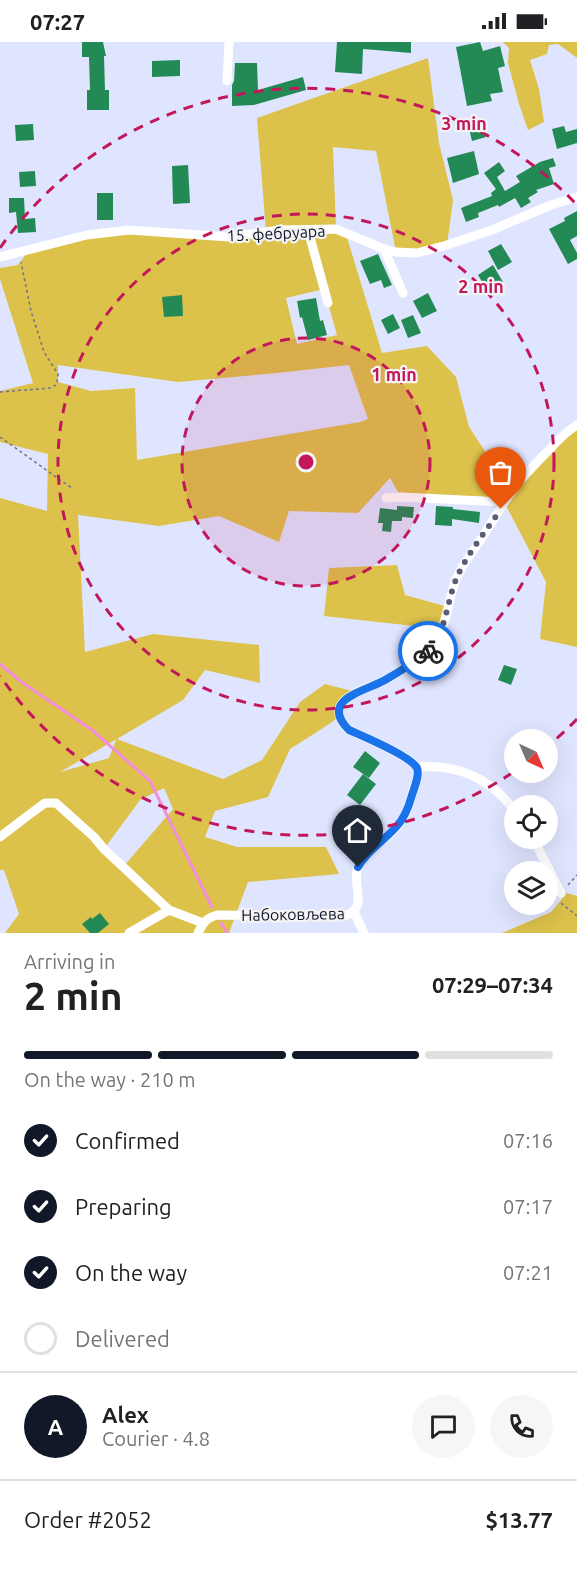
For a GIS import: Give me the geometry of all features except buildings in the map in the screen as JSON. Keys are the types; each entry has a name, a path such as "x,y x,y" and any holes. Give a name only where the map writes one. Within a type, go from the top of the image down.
{"street":[{"path":"227,81 229,42"},
{"name":"15. фебруара","path":"0,257 87,235 129,230 229,237 279,230 336,229 384,249 417,253 492,230 577,197"},
{"path":"308,230 328,303"},
{"path":"384,249 403,293"},
{"path":"504,796 489,784 470,774 432,766 417,768 399,753 349,730 339,717 339,709 344,700 406,668 434,645 439,636 456,579 465,561 504,502 533,466 577,424"},
{"path":"386,498 504,502"},
{"name":"Набоковљева","path":"203,923 209,917 217,915 344,916 352,914 359,901 356,881 358,867 365,855 401,823 409,806 417,768"},
{"path":"0,837 45,803 56,803 169,910 203,923 198,933"},
{"path":"539,849 561,893"},
{"path":"129,933 169,910"},
{"path":"354,912 364,933"}],"path":[{"path":"0,392 51,388 58,380 58,374 44,352 31,311 19,252"},
{"path":"0,437 73,489"},
{"path":"577,875 561,893 561,903 577,916"}],"shaded area":[{"path":"503,42 577,42 577,58 558,44 549,45 547,54 530,60 539,89 544,122 528,130 508,63 509,48"},
{"path":"428,58 439,143 453,200 447,245 396,252 376,151 333,147 336,229 346,234 382,353 427,346 456,377 469,427 512,492 577,425 577,647 540,639 546,582 504,502 401,497 390,478 358,513 289,511 279,542 219,516 159,526 78,515 85,652 153,634 259,645 260,683 205,670 183,700 117,739 223,779 262,760 300,702 325,684 356,692 344,700 339,717 290,749 268,797 215,811 205,837 237,847 326,847 339,874 248,882 229,933 5,933 19,914 4,870 0,870 0,498 47,511 48,454 0,442 0,391 33,383 0,279 0,268 18,265 30,249 129,230 200,234 266,232 257,118","holes":["324,289 337,335 297,344 286,298","58,365 178,382 349,365 368,419 137,460 135,388 91,391 58,382","115,740 109,758 60,772","164,788 173,809 123,867 104,849 140,800"]},
{"path":"397,565 405,595 448,607 441,629 324,616 329,568"},
{"path":"567,893 577,896 577,933 502,933 544,915 558,915 558,904"}],"waterway":[{"path":"0,664 20,681 92,730 150,781 212,907"},
{"path":"221,923 227,933"}],"way so far":[{"path":"428,651 439,636 456,579 465,561 501,509"}],"route":[{"path":"358,867 365,855 401,823 409,806 417,768 399,753 349,730 339,717 339,709 344,700 356,692 382,682 418,660 428,651"}]}
